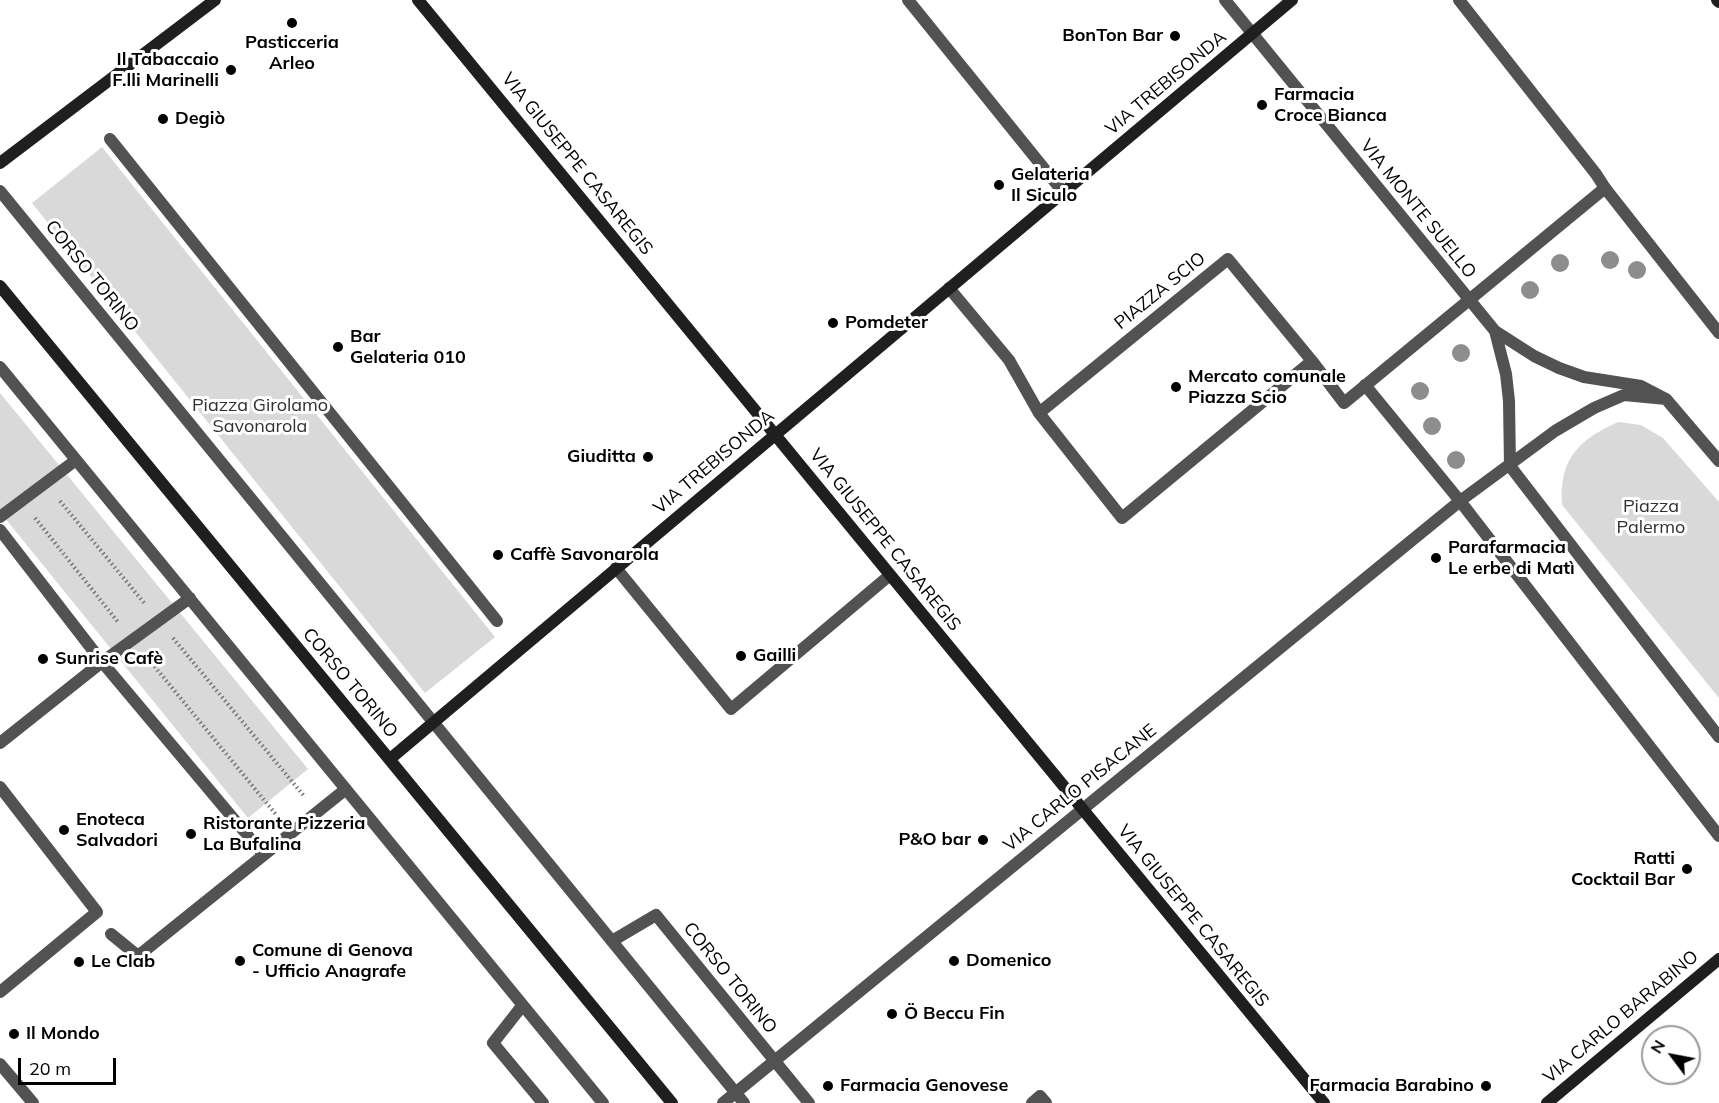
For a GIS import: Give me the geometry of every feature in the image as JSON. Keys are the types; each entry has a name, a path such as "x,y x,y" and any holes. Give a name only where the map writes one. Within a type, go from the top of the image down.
{"street":[{"path":"0,164 215,0"},
{"name":"VIA GIUSEPPE CASAREGIS","path":"418,0 1324,1103"},
{"path":"908,0 1063,192"},
{"name":"VIA MONTE SUELLO","path":"1226,0 1469,300"},
{"name":"VIA TREBISONDA","path":"390,759 1292,0"},
{"path":"1459,0 1719,333"},
{"path":"110,139 497,621"},
{"path":"1605,188 1365,386 1460,501 1719,836"},
{"name":"CORSO TORINO","path":"0,191 744,1103"},
{"name":"PIAZZA SCIO","path":"1039,413 1228,259 1344,403 1365,386"},
{"name":"CORSO TORINO","path":"0,286 672,1103"},
{"path":"949,288 1009,360 1039,413 1122,518 1312,361"},
{"path":"1469,300 1495,331 1534,356 1584,377 1641,386 1666,399 1719,461"},
{"path":"1495,331 1506,374 1509,401 1510,466 1719,737"},
{"path":"0,367 603,1103"},
{"path":"1460,501 1555,431 1594,408 1624,395 1666,399"},
{"path":"0,517 76,460"},
{"name":"VIA CARLO PISACANE","path":"723,1103 1460,501"},
{"path":"0,530 102,662 264,855"},
{"path":"616,568 731,709 890,575"},
{"path":"0,743 102,662 190,598"},
{"path":"0,788 97,912 0,992"},
{"path":"111,934 138,956 346,789"},
{"name":"CORSO TORINO","path":"612,941 656,915 809,1103"},
{"name":"VIA CARLO BARABINO","path":"1547,1103 1719,959"},
{"path":"522,1006 493,1044 543,1103"},
{"path":"0,1064 33,1103"},
{"path":"1032,1103 1040,1096 1046,1103"}],"path":[{"path":"45,483 317,813"},
{"path":"21,501 291,834"}],"green space":[{"name":"Piazza Girolamo Savonarola","path":"102,147 495,637 425,693 32,203"},
{"path":"0,393 308,769 248,818 0,512"},
{"name":"Piazza Palermo","path":"1618,422 1641,425 1663,438 1719,502 1719,698 1562,505 1564,475 1574,453 1592,436"}],"place":[{"name":"Pasticceria Arleo","path":"292,23"},
{"name":"BonTon Bar","path":"1175,36"},
{"name":"Il Tabaccaio F.lli Marinelli","path":"231,70"},
{"name":"Farmacia Croce Bianca","path":"1262,105"},
{"name":"Degiò","path":"163,119"},
{"name":"Gelateria Il Siculo","path":"999,185"},
{"name":"Pomdeter","path":"833,323"},
{"name":"Bar Gelateria 010","path":"338,347"},
{"name":"Mercato comunale Piazza Scio","path":"1176,387"},
{"name":"Giuditta","path":"648,457"},
{"name":"Caffè Savonarola","path":"498,555"},
{"name":"Parafarmacia Le erbe di Matì","path":"1436,558"},
{"name":"Gailli","path":"741,656"},
{"name":"Sunrise Cafè","path":"43,659"},
{"name":"Enoteca Salvadori","path":"64,830"},
{"name":"Ristorante Pizzeria La Bufalina","path":"191,834"},
{"name":"P&O bar","path":"983,840"},
{"name":"Ratti Cocktail Bar","path":"1687,869"},
{"name":"Comune di Genova - Ufficio Anagrafe","path":"240,961"},
{"name":"Domenico","path":"954,961"},
{"name":"Le Clab","path":"79,962"},
{"name":"Ö Beccu Fin","path":"892,1014"},
{"name":"Il Mondo","path":"14,1034"},
{"name":"Farmacia Genovese","path":"828,1086"},
{"name":"Farmacia Barabino","path":"1486,1086"}]}
